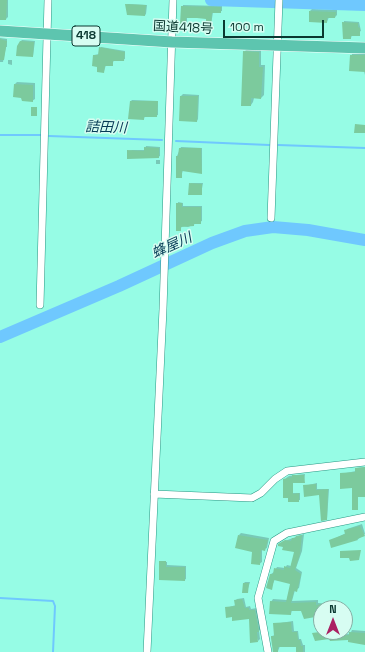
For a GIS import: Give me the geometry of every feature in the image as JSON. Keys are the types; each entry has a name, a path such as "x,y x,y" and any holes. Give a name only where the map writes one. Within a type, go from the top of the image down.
{"highway":[{"name":"国道418号","path":"0,31 278,47 365,48"}],"street":[{"path":"40,306 48,0"},
{"path":"147,652 165,255 173,1"},
{"path":"271,218 279,2"},
{"path":"154,494 252,498 261,494 275,479 287,471 365,462"},
{"path":"268,652 258,598 274,541 286,533 365,517"}],"building":[{"path":"0,0 7,0 6,20 0,20"},
{"path":"125,4 146,5 145,16 127,15"},
{"path":"181,6 221,7 221,13 212,13 211,26 206,26 206,19 197,18 186,18 186,25 180,24"},
{"path":"309,11 336,12 335,18 327,18 327,23 309,22"},
{"path":"342,22 358,23 358,27 360,28 360,36 351,36 351,39 343,39"},
{"path":"0,39 7,41 4,60 0,60"},
{"path":"20,41 34,42 33,57 16,56 17,46"},
{"path":"99,47 125,52 124,61 113,61 113,66 105,66 104,73 97,72 97,67 92,66 93,55 98,55"},
{"path":"243,51 259,52 259,67 263,67 261,99 251,98 251,106 241,106"},
{"path":"350,55 365,55 365,72 349,71"},
{"path":"14,84 33,85 33,102 22,101 21,98 13,97"},
{"path":"180,96 198,96 197,122 179,121"},
{"path":"130,101 158,101 157,117 144,117 144,120 128,119"},
{"path":"31,107 37,107 37,116 31,116"},
{"path":"355,124 365,125 365,133 354,133"},
{"path":"144,147 159,148 159,158 127,159 127,150 144,151"},
{"path":"179,148 201,148 202,174 182,171 182,178 176,178 176,156 178,156"},
{"path":"189,183 202,184 202,195 188,195"},
{"path":"176,203 182,203 182,207 201,207 201,224 181,227 181,231 176,231"},
{"path":"365,467 365,497 358,497 358,510 352,510 352,488 340,489 340,473 355,472 355,468"},
{"path":"292,475 304,475 305,483 293,483 293,494 299,493 299,502 288,502 288,498 283,498 283,479 292,477"},
{"path":"316,484 316,490 328,489 327,520 321,521 319,495 304,497 303,485"},
{"path":"360,526 365,536 357,539 358,540 331,548 329,540 345,534 344,530"},
{"path":"238,535 268,540 265,551 261,550 260,565 251,564 252,552 235,548"},
{"path":"302,535 300,554 295,570 301,574 297,592 294,591 291,603 313,602 313,617 304,619 301,611 291,611 291,615 269,614 270,601 286,602 290,584 274,580 272,590 266,588 270,574 273,574 274,568 284,570 284,566 290,568 294,552 282,550 283,547 278,546 278,544 285,540 291,541 292,538 295,538 296,536"},
{"path":"361,550 359,560 350,561 349,558 340,558 340,551"},
{"path":"159,561 166,561 166,567 185,567 185,581 159,580"},
{"path":"243,583 249,583 248,593 242,593"},
{"path":"242,599 245,608 255,610 259,632 257,632 258,642 250,643 249,619 232,621 232,617 226,618 225,607 235,606 234,600"},
{"path":"291,622 292,632 297,632 298,640 300,640 301,646 303,646 303,652 296,652 296,647 278,647 278,652 273,652 271,636 274,636 273,623"},
{"path":"353,632 365,633 365,645 348,642 348,640 353,640"}],"waterway":[{"path":"211,0 365,5"},
{"name":"詰田川","path":"0,135 41,135"},
{"name":"詰田川","path":"49,136 162,140"},
{"name":"詰田川","path":"176,141 269,145"},
{"name":"詰田川","path":"278,145 365,148"},
{"name":"蜂屋川","path":"0,337 119,286 212,243 245,231 273,227 308,230 365,240"},
{"path":"0,598 53,601 55,606 53,652"}]}
